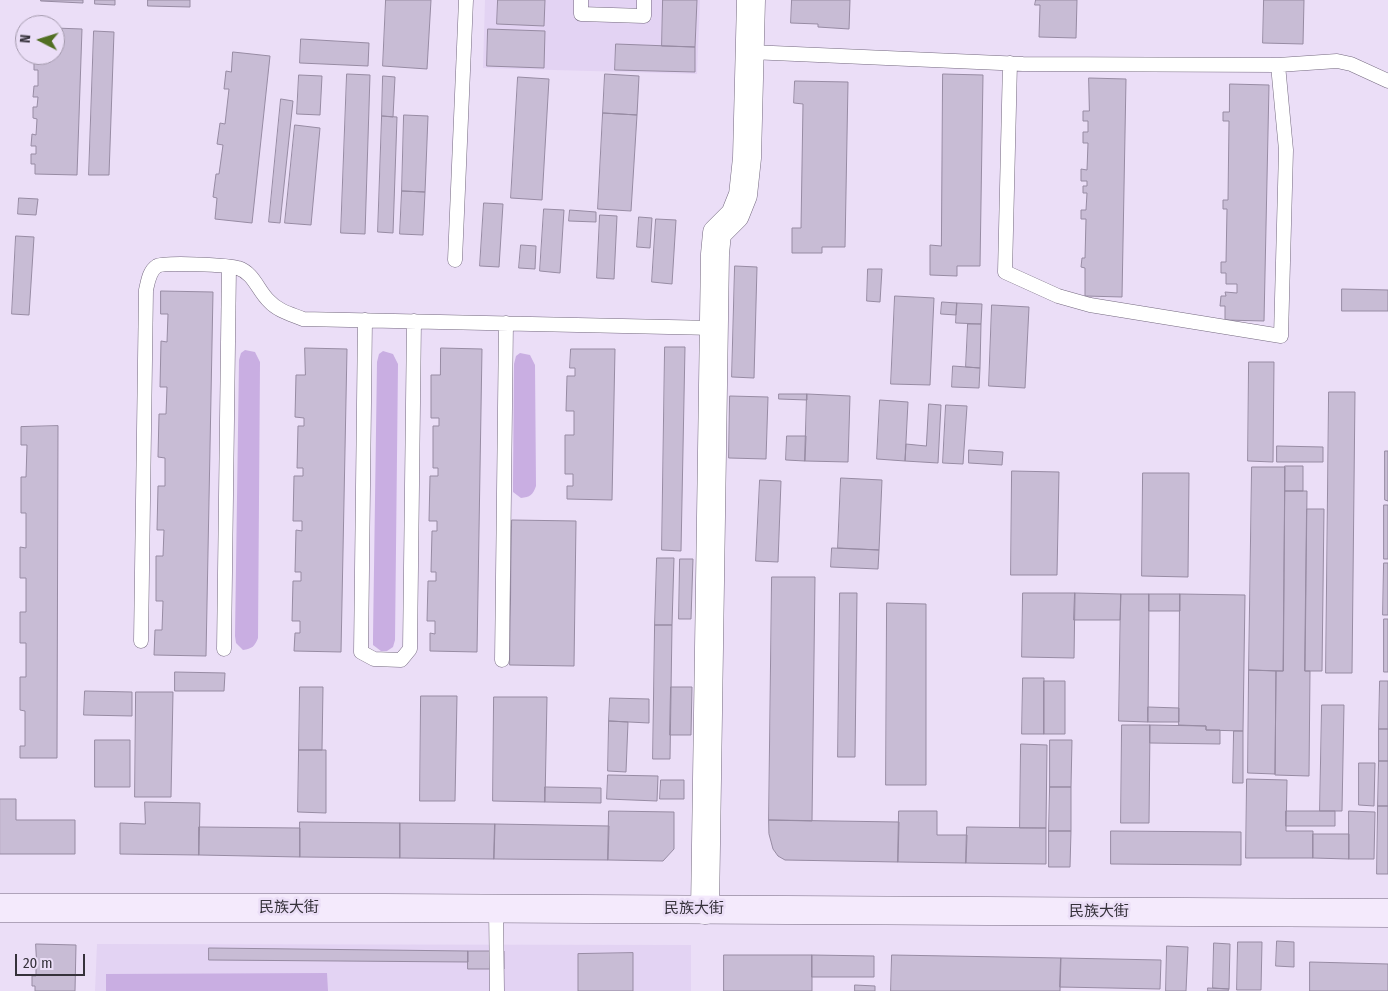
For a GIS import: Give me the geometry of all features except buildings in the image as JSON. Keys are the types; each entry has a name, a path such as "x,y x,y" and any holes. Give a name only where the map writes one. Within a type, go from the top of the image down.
{"main road":[{"name":"民族大街","path":"0,908 496,908 1388,913"}],"street":[{"path":"705,910 715,254 717,233 735,215 743,195 747,158 751,0"}],"lane":[{"path":"455,260 466,0"},
{"path":"581,0 581,14 644,16 644,0"},
{"path":"750,52 1010,63 1278,66 1337,61 1351,64 1388,81"},
{"path":"1010,63 1005,272 1058,296 1090,305 1281,336 1286,150 1278,66"},
{"path":"141,641 146,290 149,275 157,266 173,263 238,268 255,280 268,301 280,311 303,319 714,328"},
{"path":"224,649 229,268"},
{"path":"365,320 361,652 374,660 401,660 410,649 414,321"},
{"path":"502,660 506,323"},
{"path":"496,908 497,991"}],"shaded area":[{"path":"485,0 700,0 697,74 483,68"},
{"path":"245,350 255,352 260,362 258,638 253,647 243,650 236,643 235,636 239,360 241,353"},
{"path":"383,351 393,354 398,364 395,640 393,647 387,651 381,651 373,645 377,362 379,354"},
{"path":"520,353 530,355 535,365 536,486 531,495 521,498 513,492 514,364 516,356"},
{"path":"97,944 691,945 691,991 95,991"},
{"path":"327,973 328,991 106,991 106,974"}]}
